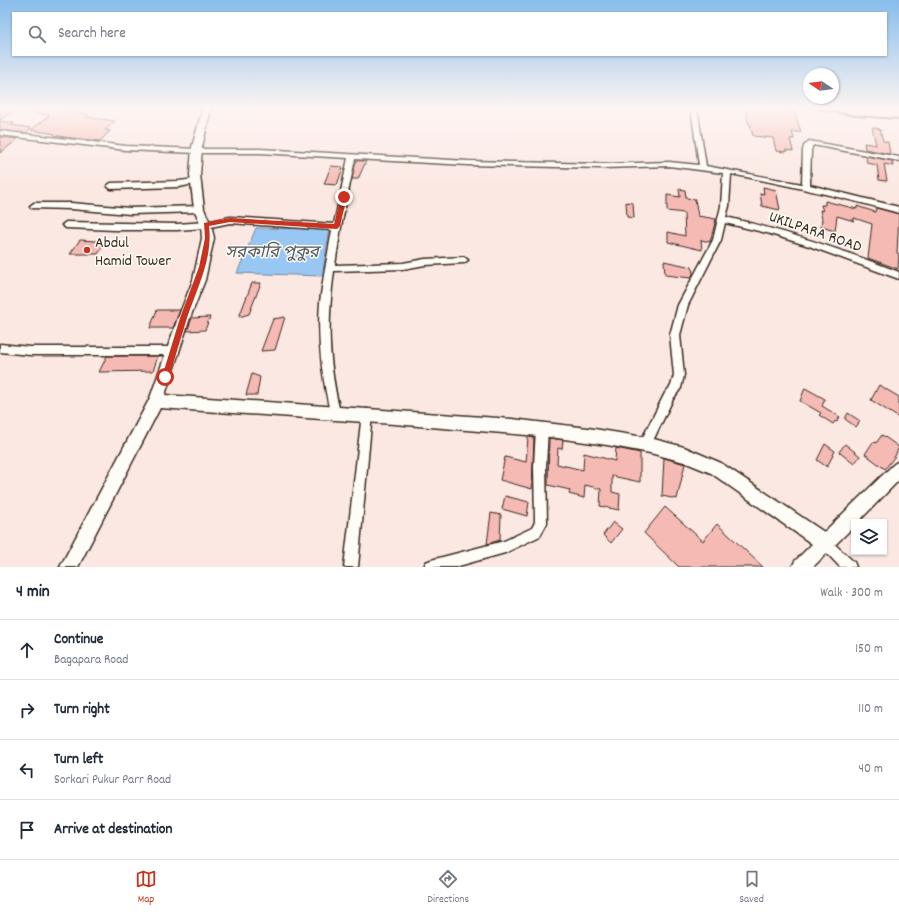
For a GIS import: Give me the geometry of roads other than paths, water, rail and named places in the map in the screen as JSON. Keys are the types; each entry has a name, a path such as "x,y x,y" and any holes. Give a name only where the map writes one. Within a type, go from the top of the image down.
{"street":[{"path":"10,134 77,144 119,148 197,151 260,150 468,163 591,166 669,164 727,171 806,187 899,210"},
{"path":"69,567 156,401 203,267 208,238 206,225 199,209 196,181 195,157 200,134"},
{"path":"698,134 702,167"},
{"path":"806,187 807,150 811,143 899,160"},
{"path":"335,412 329,386 324,339 325,302 337,226 352,156"},
{"path":"645,445 669,396 676,388 679,375 675,335 679,316 683,305 717,240 725,206 727,171"},
{"path":"111,186 179,184 196,181"},
{"path":"34,206 71,206 130,211 199,209"},
{"name":"UKILPARA ROAD","path":"722,219 758,226 831,250 899,276"},
{"path":"66,225 177,227 206,225 230,220 337,226"},
{"path":"331,268 403,266 425,262 464,260"},
{"path":"0,348 30,351 174,351"},
{"path":"156,401 367,414 542,428 579,432 688,454 716,468 825,543 849,567"},
{"path":"351,567 367,414"},
{"path":"431,567 505,547 536,532 541,523 540,461 542,428"},
{"path":"801,567 899,469"}],"water":[{"name":"সরকারি পুকুর","path":"256,228 330,229 322,276 237,273"}],"place":[{"name":"Abdul Hamid Tower","path":"87,250"}]}
